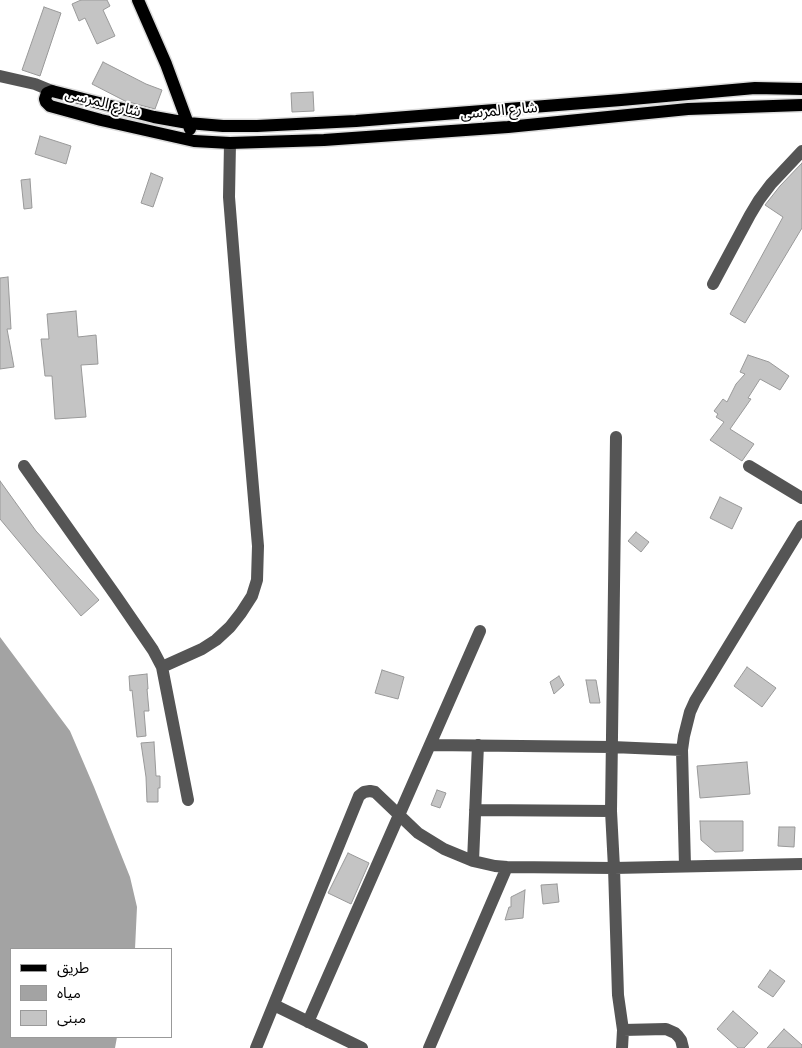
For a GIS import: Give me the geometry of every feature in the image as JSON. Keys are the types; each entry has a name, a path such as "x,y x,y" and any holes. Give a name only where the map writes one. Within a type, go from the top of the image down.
{"main road":[{"path":"138,0 166,64 194,141"},
{"name":"شارع المرسى","path":"801,88 755,88 275,126 223,126 188,123 154,117 52,91 46,96 46,102 50,106 101,120 194,141 230,143 400,135 508,127 688,109 802,104"}],"street":[{"path":"0,76 35,84 52,91"},
{"path":"162,667 202,649 216,640 242,613 252,596 257,580 258,546 229,197 230,143"},
{"path":"713,284 759,200 771,184 802,151"},
{"path":"616,438 611,811 618,995 623,1030 622,1048"},
{"path":"24,466 116,596 153,650 162,667 188,800"},
{"path":"749,466 802,498"},
{"path":"685,866 682,750 686,724 695,701 802,526"},
{"path":"308,1022 480,631"},
{"path":"430,745 612,747 682,750"},
{"path":"473,861 478,745"},
{"path":"256,1048 359,796 364,792 372,791 418,832 451,852 473,861 507,867 614,868 802,864"},
{"path":"475,810 611,811"},
{"path":"429,1048 507,867"},
{"path":"274,1005 362,1048"},
{"path":"623,1030 666,1029 678,1036 684,1048"}],"water":[{"path":"0,637 70,731 130,877 137,907 135,948 10,948 10,1038 117,1038 115,1048 0,1048"}],"building":[{"path":"81,0 107,0 110,6 103,10 115,36 97,44 85,18 79,21 72,4"},
{"path":"44,7 61,13 40,76 22,70"},
{"path":"103,62 162,90 155,109 125,101 92,84"},
{"path":"313,92 314,111 292,112 291,93"},
{"path":"40,136 71,146 66,164 35,154"},
{"path":"802,163 802,228 745,323 730,314 783,217 765,205"},
{"path":"151,173 163,178 153,207 141,203"},
{"path":"30,179 32,208 24,209 21,180"},
{"path":"8,277 11,329 7,329 14,367 0,369 0,278"},
{"path":"76,311 78,337 96,335 98,364 81,365 86,417 55,419 52,376 45,376 41,339 49,339 47,314"},
{"path":"748,355 769,362 789,376 780,390 760,379 748,398 751,399 730,429 754,444 742,461 710,440 724,422 716,417 718,414 714,411 723,399 727,402 736,384 745,374 740,372"},
{"path":"0,481 36,531 99,600 81,616 0,519"},
{"path":"720,497 742,508 732,529 710,518"},
{"path":"636,532 649,542 641,552 628,541"},
{"path":"747,667 776,688 762,707 734,686"},
{"path":"382,670 404,677 398,699 375,693"},
{"path":"147,674 149,711 144,711 146,736 137,737 129,676"},
{"path":"559,676 564,685 554,694 550,682"},
{"path":"586,680 596,680 600,703 590,703"},
{"path":"154,742 156,776 160,776 160,788 158,788 158,802 147,802 146,777 141,743"},
{"path":"747,762 750,794 700,798 697,766"},
{"path":"437,790 446,793 440,808 431,805"},
{"path":"700,821 743,821 743,851 715,852 701,840"},
{"path":"779,827 795,827 794,847 778,846"},
{"path":"348,853 369,863 351,904 328,893"},
{"path":"557,884 559,902 543,904 541,885"},
{"path":"525,890 523,918 505,920 509,907 511,907 511,897"},
{"path":"770,970 785,981 773,997 758,987"},
{"path":"733,1011 758,1033 744,1048 738,1048 717,1029"},
{"path":"784,1029 802,1045 802,1048 767,1048"}]}
